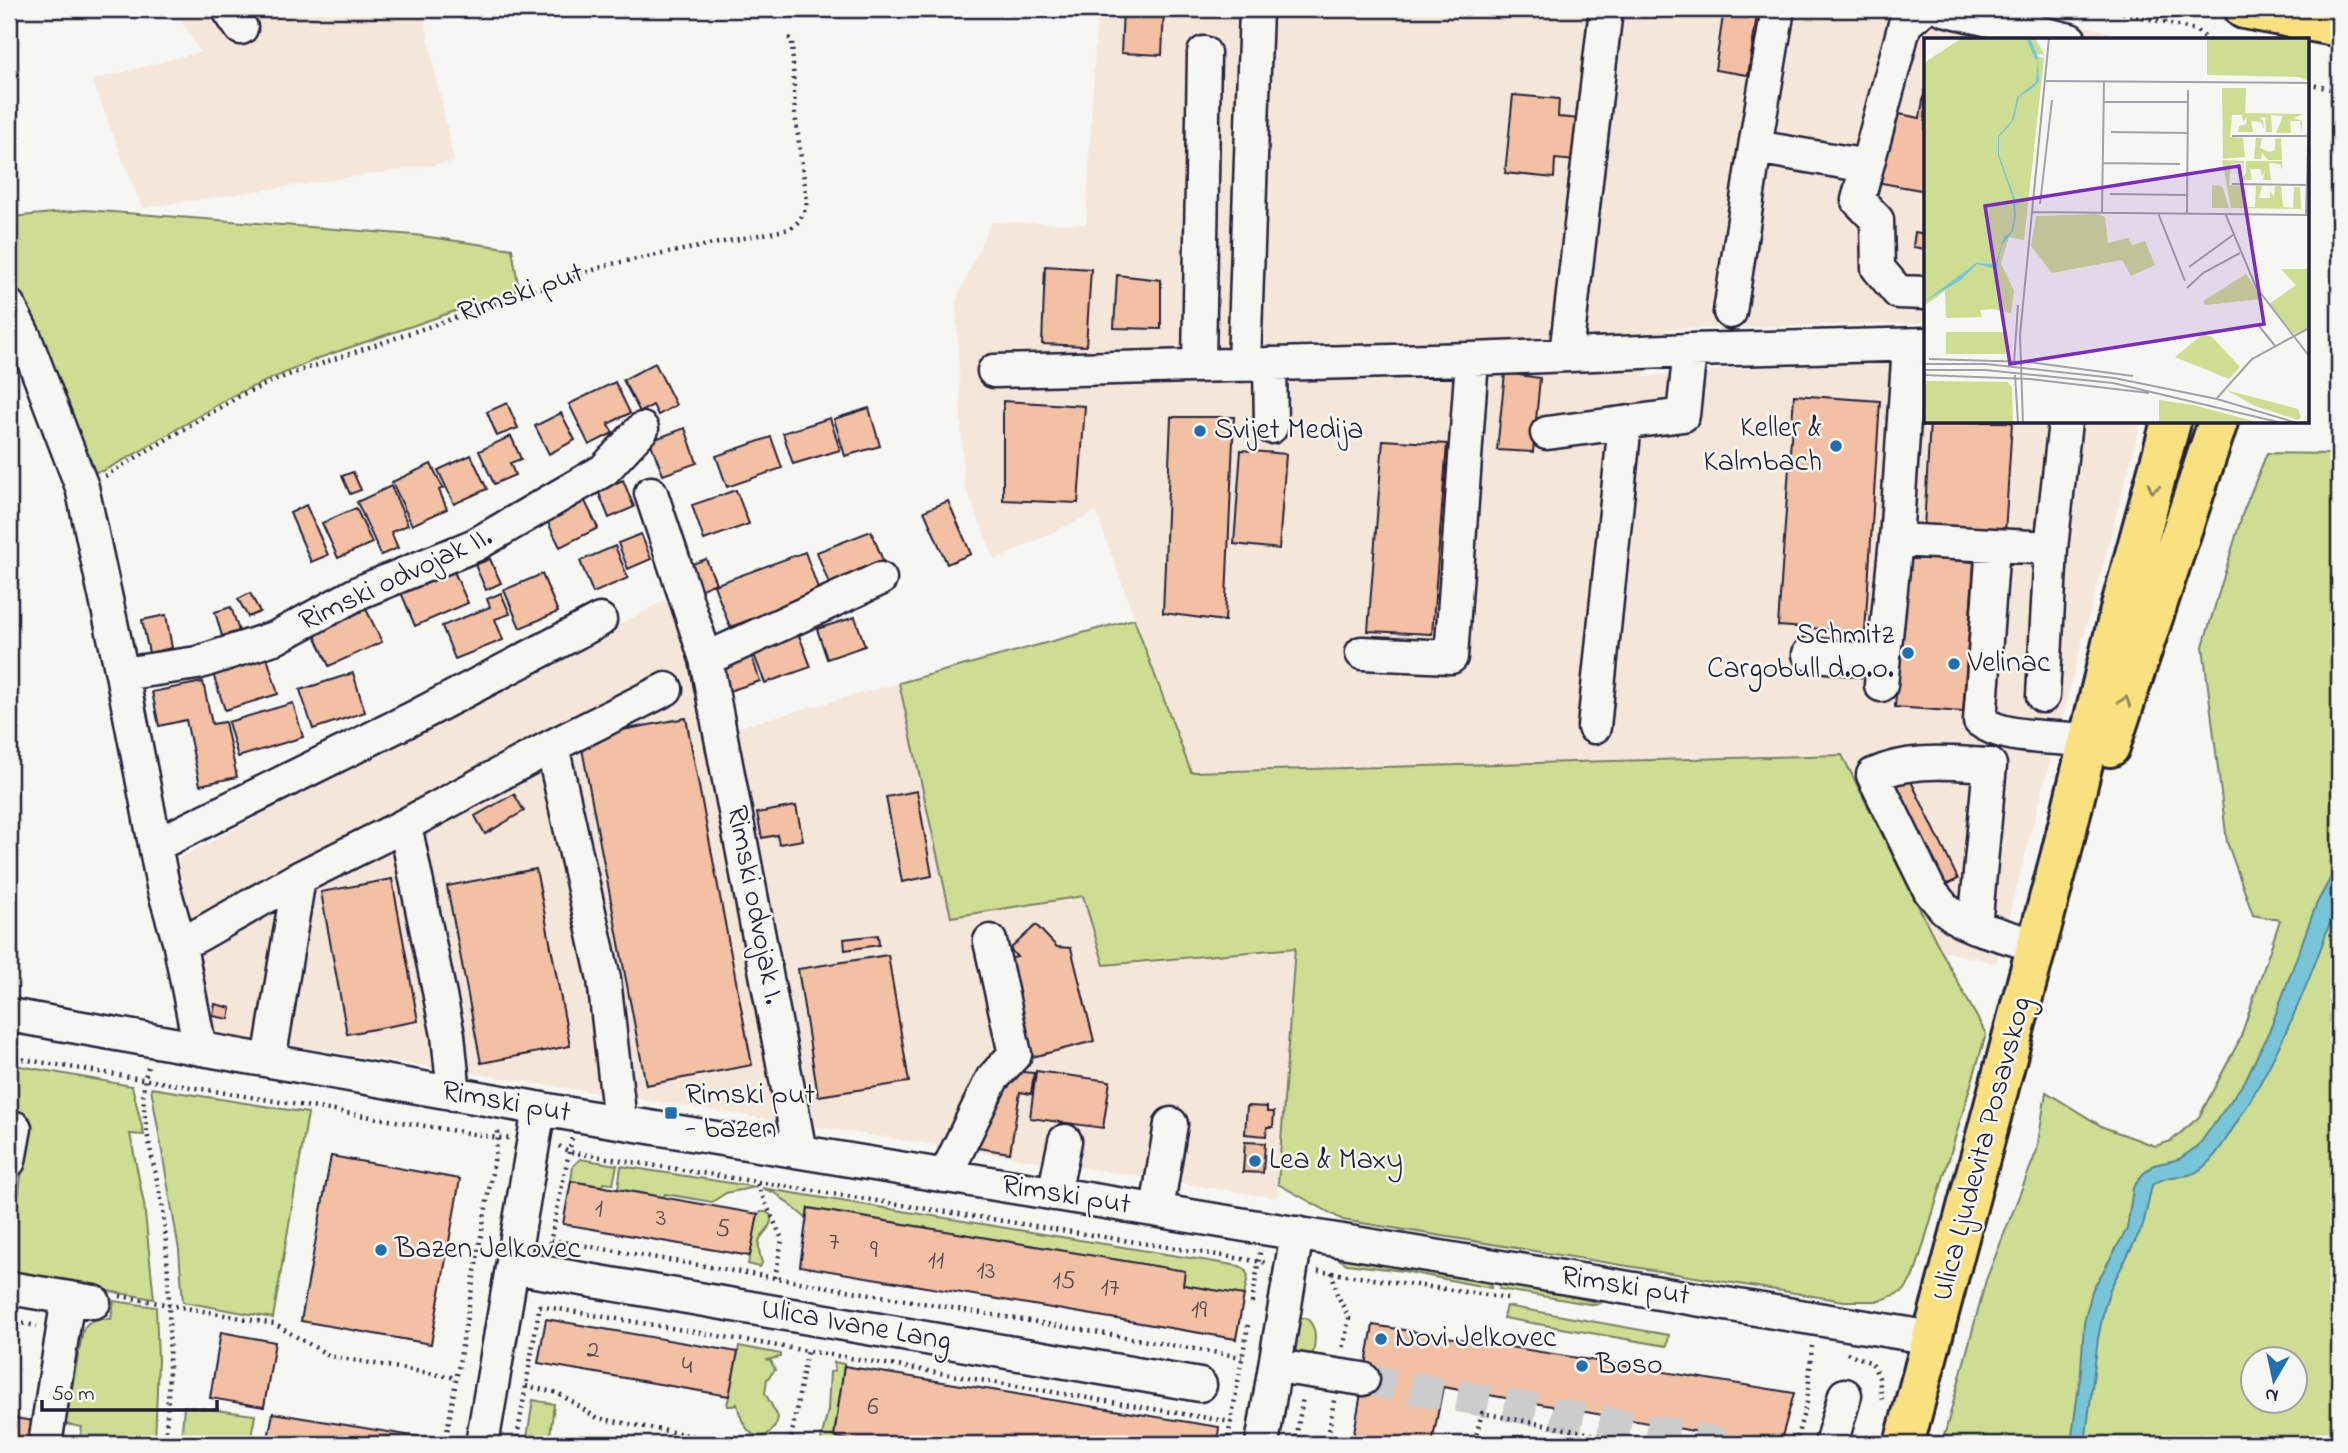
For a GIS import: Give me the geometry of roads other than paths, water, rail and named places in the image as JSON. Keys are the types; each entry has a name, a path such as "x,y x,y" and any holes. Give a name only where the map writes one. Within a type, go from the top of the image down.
{"main road":[{"path":"2250,17 2339,27"},
{"name":"Ulica Ljudevita Posavskog","path":"1904,1444 2037,947 2122,602 2170,424"},
{"name":"Ulica Ljudevita Posavskog","path":"2061,854 2105,765 2217,424"}],"street":[{"path":"1256,9 1257,364 1271,428"},
{"path":"1566,354 1606,9"},
{"path":"1730,312 1778,9"},
{"path":"1923,9 1905,24 1858,200 1877,220 1878,268 1898,292 1924,293"},
{"path":"1944,9 2062,38"},
{"path":"1199,366 1204,53"},
{"path":"1755,147 1867,166"},
{"path":"9,306 25,338 82,486 163,886 179,941 200,1049"},
{"path":"994,371 1151,378 1199,366 1918,344 1882,673 1809,654"},
{"path":"1547,433 1683,415 1690,350"},
{"path":"1362,653 1451,657 1472,359"},
{"path":"1594,727 1625,423"},
{"path":"2043,696 2051,548 2065,424"},
{"name":"Rimski odvojak II.","path":"122,674 197,663 277,637 360,593 475,545 604,470 642,429"},
{"name":"Rimski odvojak I.","path":"651,493 706,659 800,1152"},
{"path":"1896,540 2051,548"},
{"path":"1993,546 1980,721 1991,729 2007,733 2088,741"},
{"path":"706,659 880,579"},
{"path":"156,845 418,716 600,620"},
{"path":"195,937 299,878 666,689"},
{"path":"552,746 604,979 620,1122"},
{"path":"1975,927 1990,765 1919,762 1892,767 1873,775 1930,891 1945,909 1975,927 2037,947"},
{"path":"405,825 448,1035 454,1094"},
{"path":"269,1061 299,878"},
{"path":"945,1175 992,1079 1015,1054 990,941"},
{"name":"Rimski put","path":"9,1015 539,1109 1933,1338"},
{"path":"482,1444 539,1109"},
{"path":"1157,1210 1171,1124"},
{"path":"9,1161 15,1128"},
{"path":"1054,1194 1065,1141"},
{"path":"1262,1444 1297,1233"},
{"name":"Ulica Ivane Lang","path":"512,1267 1200,1385"},
{"path":"9,1288 81,1300 45,1444"},
{"path":"1276,1366 1363,1379"},
{"path":"1831,1444 1844,1395"}],"water":[{"path":"2339,870 2339,908 2332,917 2290,1023 2252,1098 2221,1147 2201,1169 2190,1175 2165,1179 2152,1185 2143,1226 2110,1289 2104,1309 2085,1444 2071,1444 2084,1323 2092,1291 2127,1229 2133,1188 2154,1165 2179,1159 2198,1146 2245,1081 2271,1027 2316,905 2331,877"}],"tunnel":[{"path":"1363,1379 1724,1444"}],"place":[{"name":"Svijet Medija","path":"1200,431"},
{"name":"Keller & Kalmbach","path":"1836,446"},
{"name":"Schmitz Cargobull d.o.o.","path":"1908,653"},
{"name":"Velinac","path":"1954,664"},
{"name":"Rimski put - bazen","path":"671,1113"},
{"name":"Lea & Maxy","path":"1255,1161"},
{"name":"Bazen Jelkovec","path":"381,1250"},
{"name":"Novi Jelkovec","path":"1381,1339"},
{"name":"Boso","path":"1582,1366"}]}
